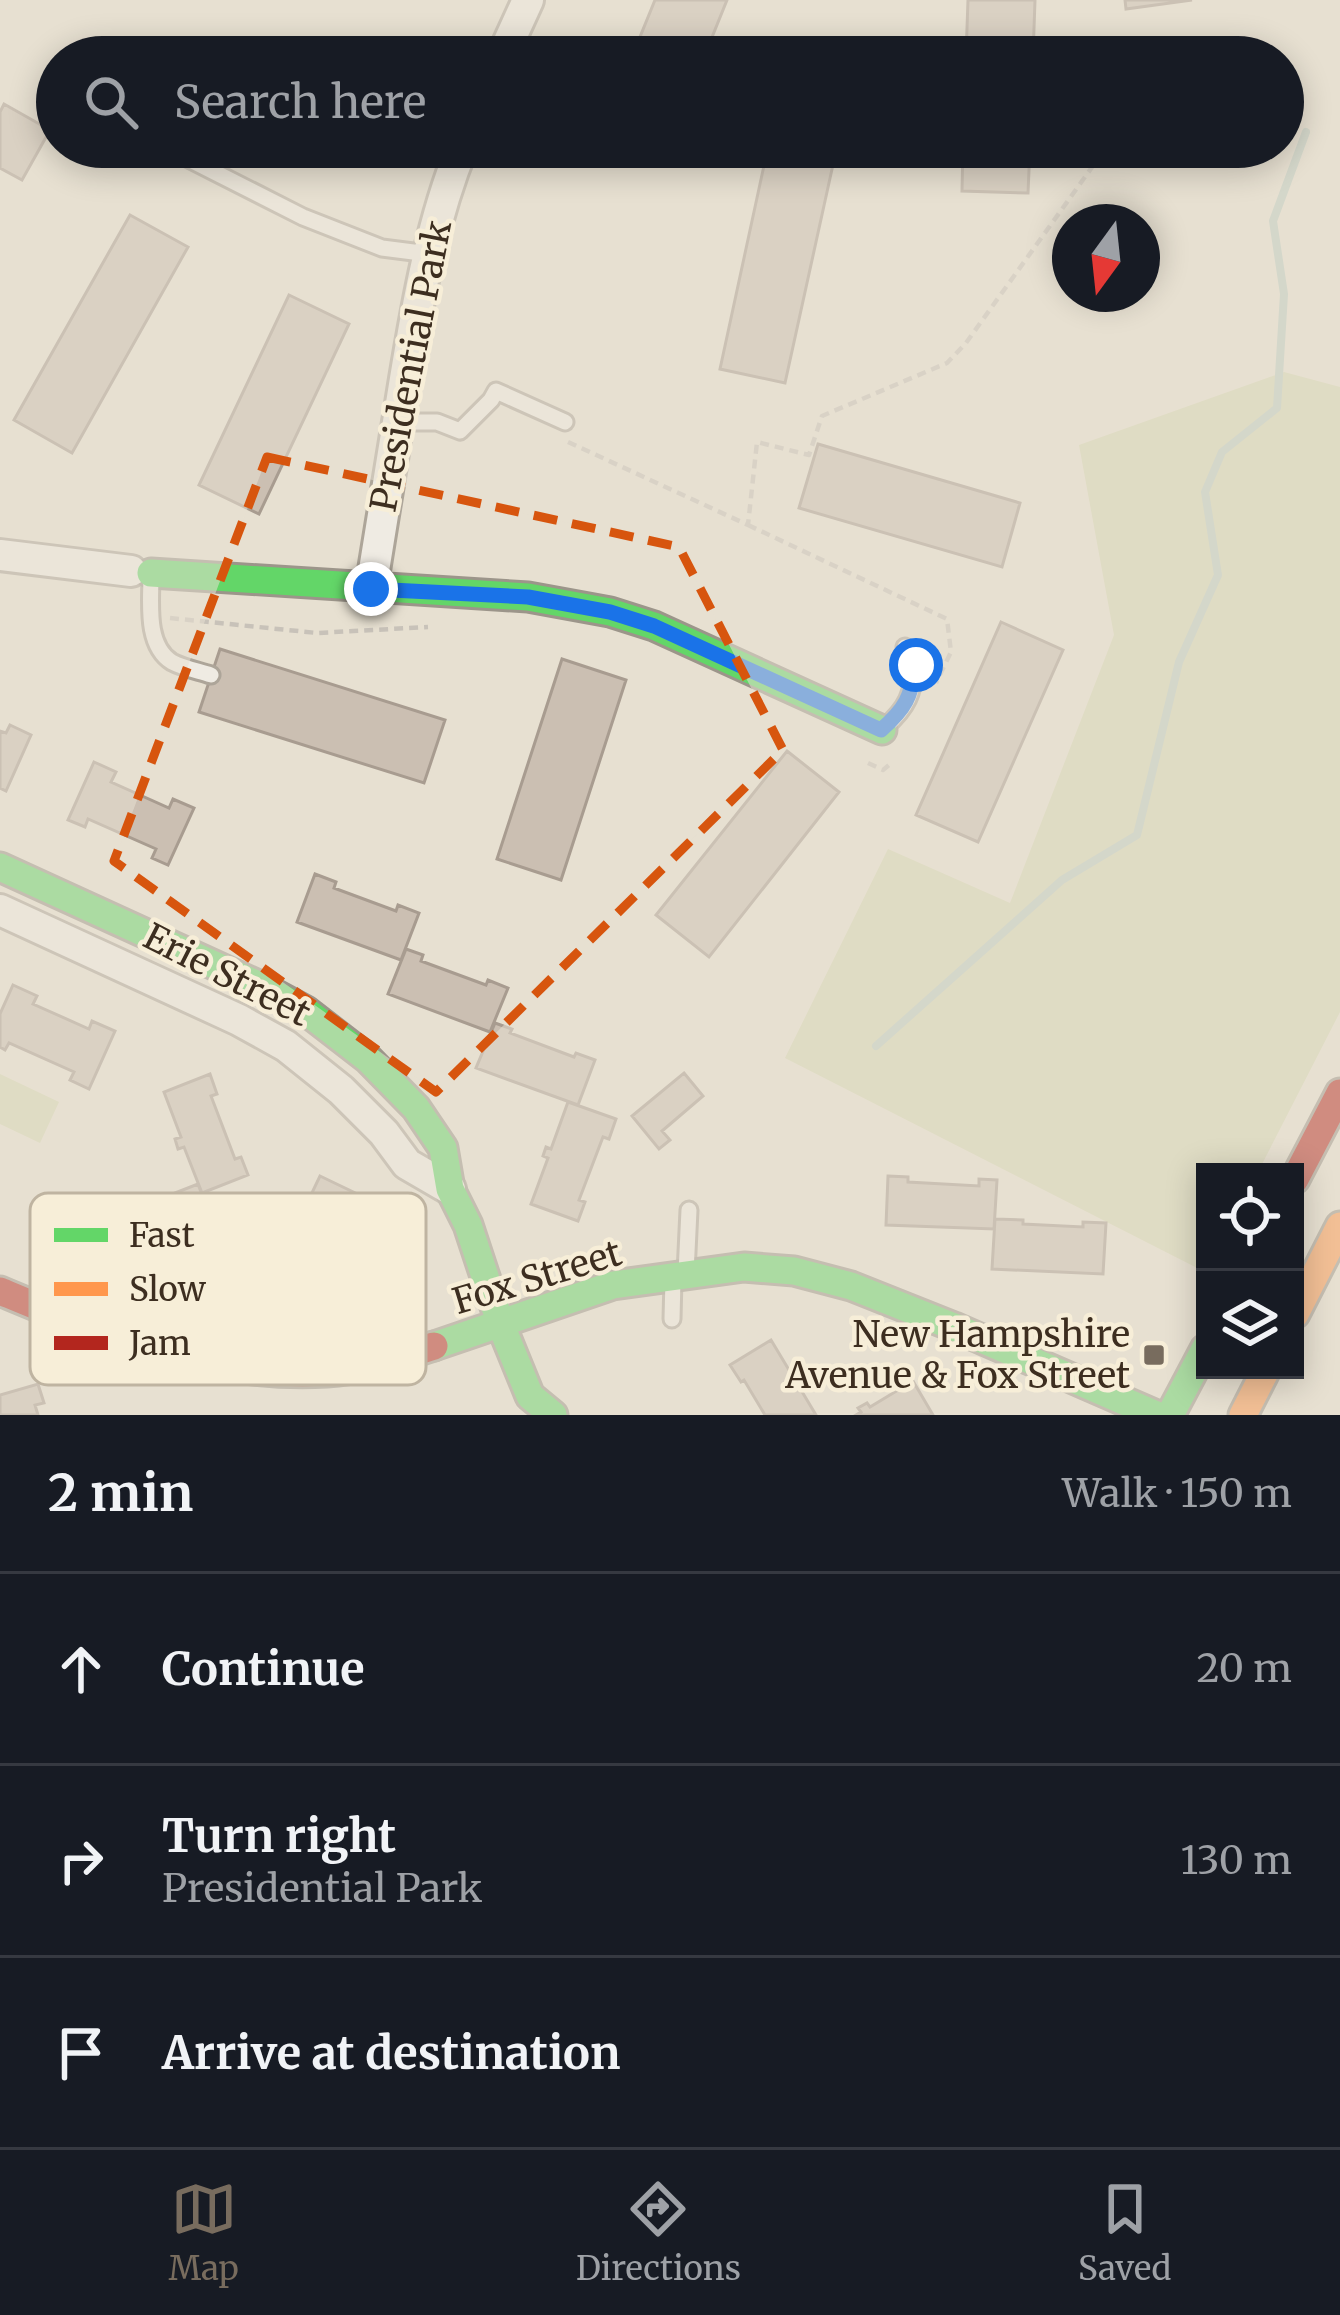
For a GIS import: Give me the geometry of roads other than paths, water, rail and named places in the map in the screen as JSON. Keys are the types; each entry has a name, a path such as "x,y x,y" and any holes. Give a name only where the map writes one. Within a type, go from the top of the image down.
{"street":[{"path":"512,36 528,0"},
{"name":"Presidential Park","path":"371,589 429,254 453,168"},
{"path":"0,555 141,572 528,597 610,612 654,626 881,730"},
{"name":"Erie Street","path":"0,867 258,985 306,1011 368,1059 416,1108 443,1148 450,1189 468,1225 501,1325 536,1409"},
{"name":"Erie Street","path":"0,910 286,1046 341,1090 407,1164 450,1189"},
{"path":"1303,1163 1340,1094"},
{"path":"394,1146 425,1121"},
{"path":"1304,1296 1340,1226"},
{"name":"Fox Street","path":"426,1349 613,1285 744,1267 794,1270 851,1286 1140,1412"},
{"name":"Fox Street","path":"0,1291 30,1304"},
{"path":"1170,1415 1196,1366"},
{"path":"1243,1415 1261,1379"}],"lane":[{"path":"206,168 303,217 382,248 429,254"},
{"path":"398,422 437,422 460,431 496,391 565,422"},
{"path":"141,572 155,639 168,660 211,675"},
{"path":"881,730 912,694 916,665 905,647"},
{"path":"672,1318 688,1210"}],"waterway":[{"path":"1304,137 1306,132"},
{"path":"876,1046 1062,880 1137,835 1179,662 1218,575 1205,492 1222,452 1277,408 1284,294 1273,221 1293,168"}],"place":[{"name":"New Hampshire Avenue & Fox Street","path":"1154,1355"}]}
